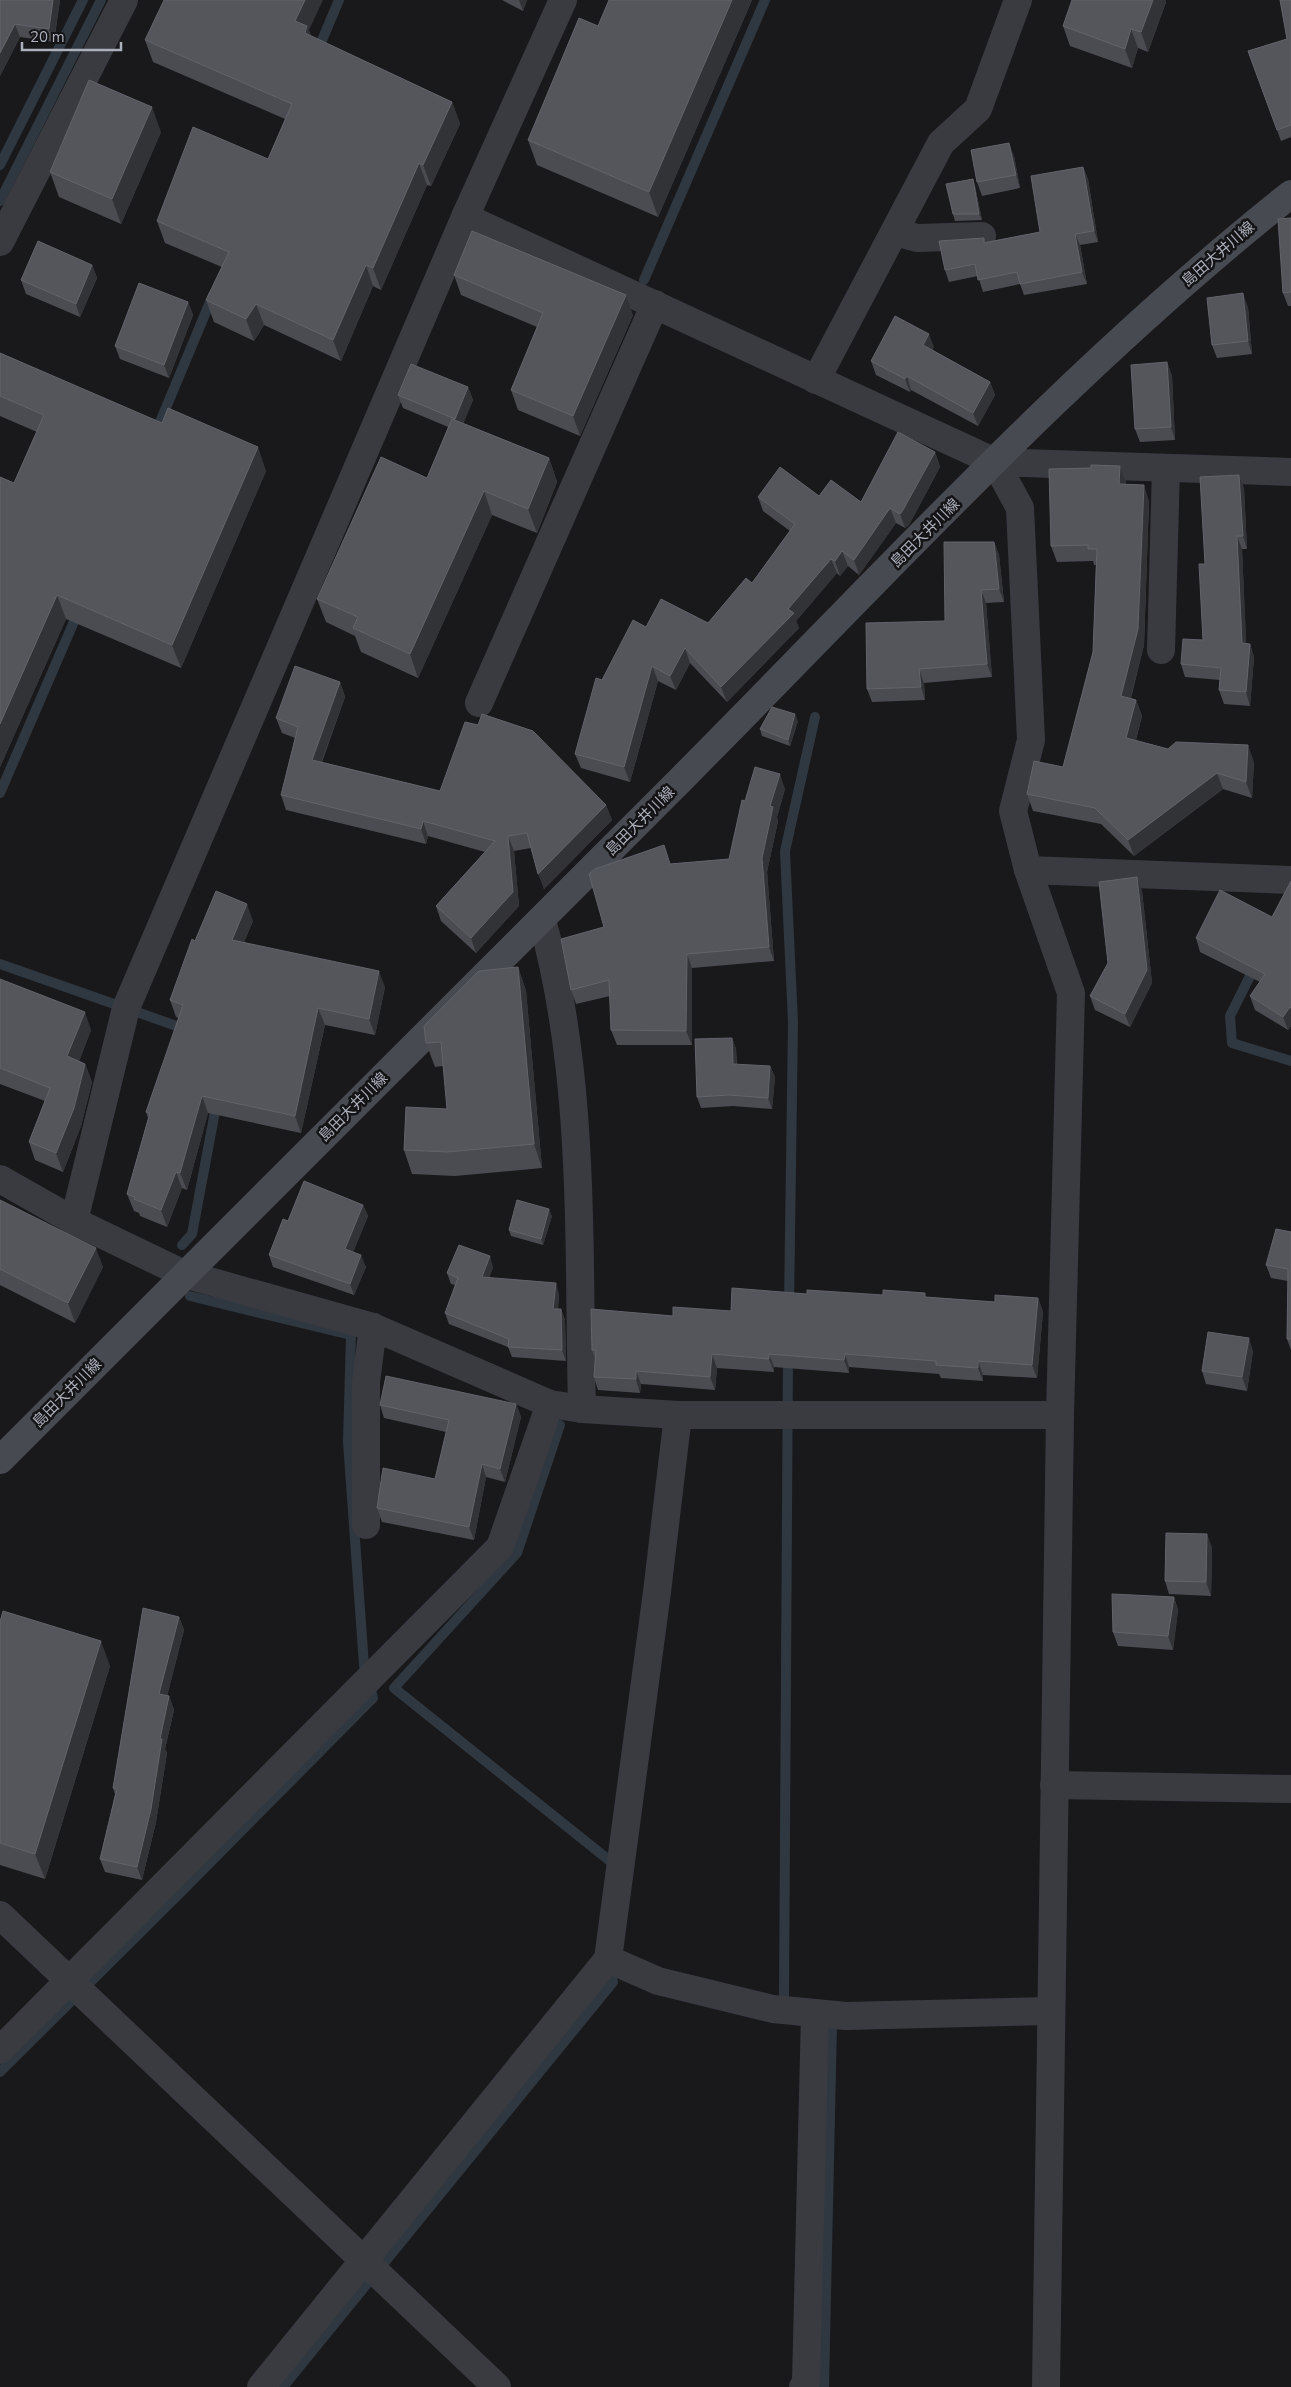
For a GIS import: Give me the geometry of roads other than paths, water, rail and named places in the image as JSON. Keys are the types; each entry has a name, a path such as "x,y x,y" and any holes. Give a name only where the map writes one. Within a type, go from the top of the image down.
{"main road":[{"name":"島田大井川線","path":"0,1460 184,1274 542,920 995,462 1107,353 1199,269 1291,194"}],"street":[{"path":"0,242 124,0"},
{"path":"74,1221 126,1008 465,217 563,0"},
{"path":"816,380 941,143 978,109 1018,0"},
{"path":"465,217 995,462 1291,472"},
{"path":"895,232 917,238 982,236"},
{"path":"478,703 655,304"},
{"path":"995,462 1020,508 1031,740 1013,811 1028,870 1071,994 1060,1415 1046,2387"},
{"path":"1161,650 1166,468"},
{"path":"1028,870 1291,880"},
{"path":"542,920 556,968 576,1118 582,1409"},
{"path":"0,1179 74,1221 184,1274 373,1327 550,1404 582,1409 678,1415 1060,1415"},
{"path":"366,1525 366,1382 373,1327"},
{"path":"0,2050 500,1547 550,1404"},
{"path":"261,2387 608,1959 657,1592 678,1415"},
{"path":"1054,1785 1291,1789"},
{"path":"0,1915 71,1980 363,2262 497,2387"},
{"path":"608,1959 658,1981 773,2009 846,2016 1051,2011"},
{"path":"803,2387 806,2382 815,2013"}],"waterway":[{"path":"0,165 83,0"},
{"path":"0,201 101,0"},
{"path":"317,52 339,0"},
{"path":"644,280 765,0"},
{"path":"155,434 213,295"},
{"path":"0,793 79,610"},
{"path":"789,1305 793,1022 785,851 815,717"},
{"path":"0,964 188,1030"},
{"path":"1255,966 1230,1016 1232,1043 1291,1061"},
{"path":"182,1245 192,1234 217,1101"},
{"path":"0,2072 373,1698 364,1665 348,1442 351,1335 190,1296"},
{"path":"784,1995 788,1355"},
{"path":"560,1425 517,1553 394,1688 615,1865 614,1868"},
{"path":"283,2387 613,1982 608,1963"},
{"path":"824,2387 832,2024"}]}
